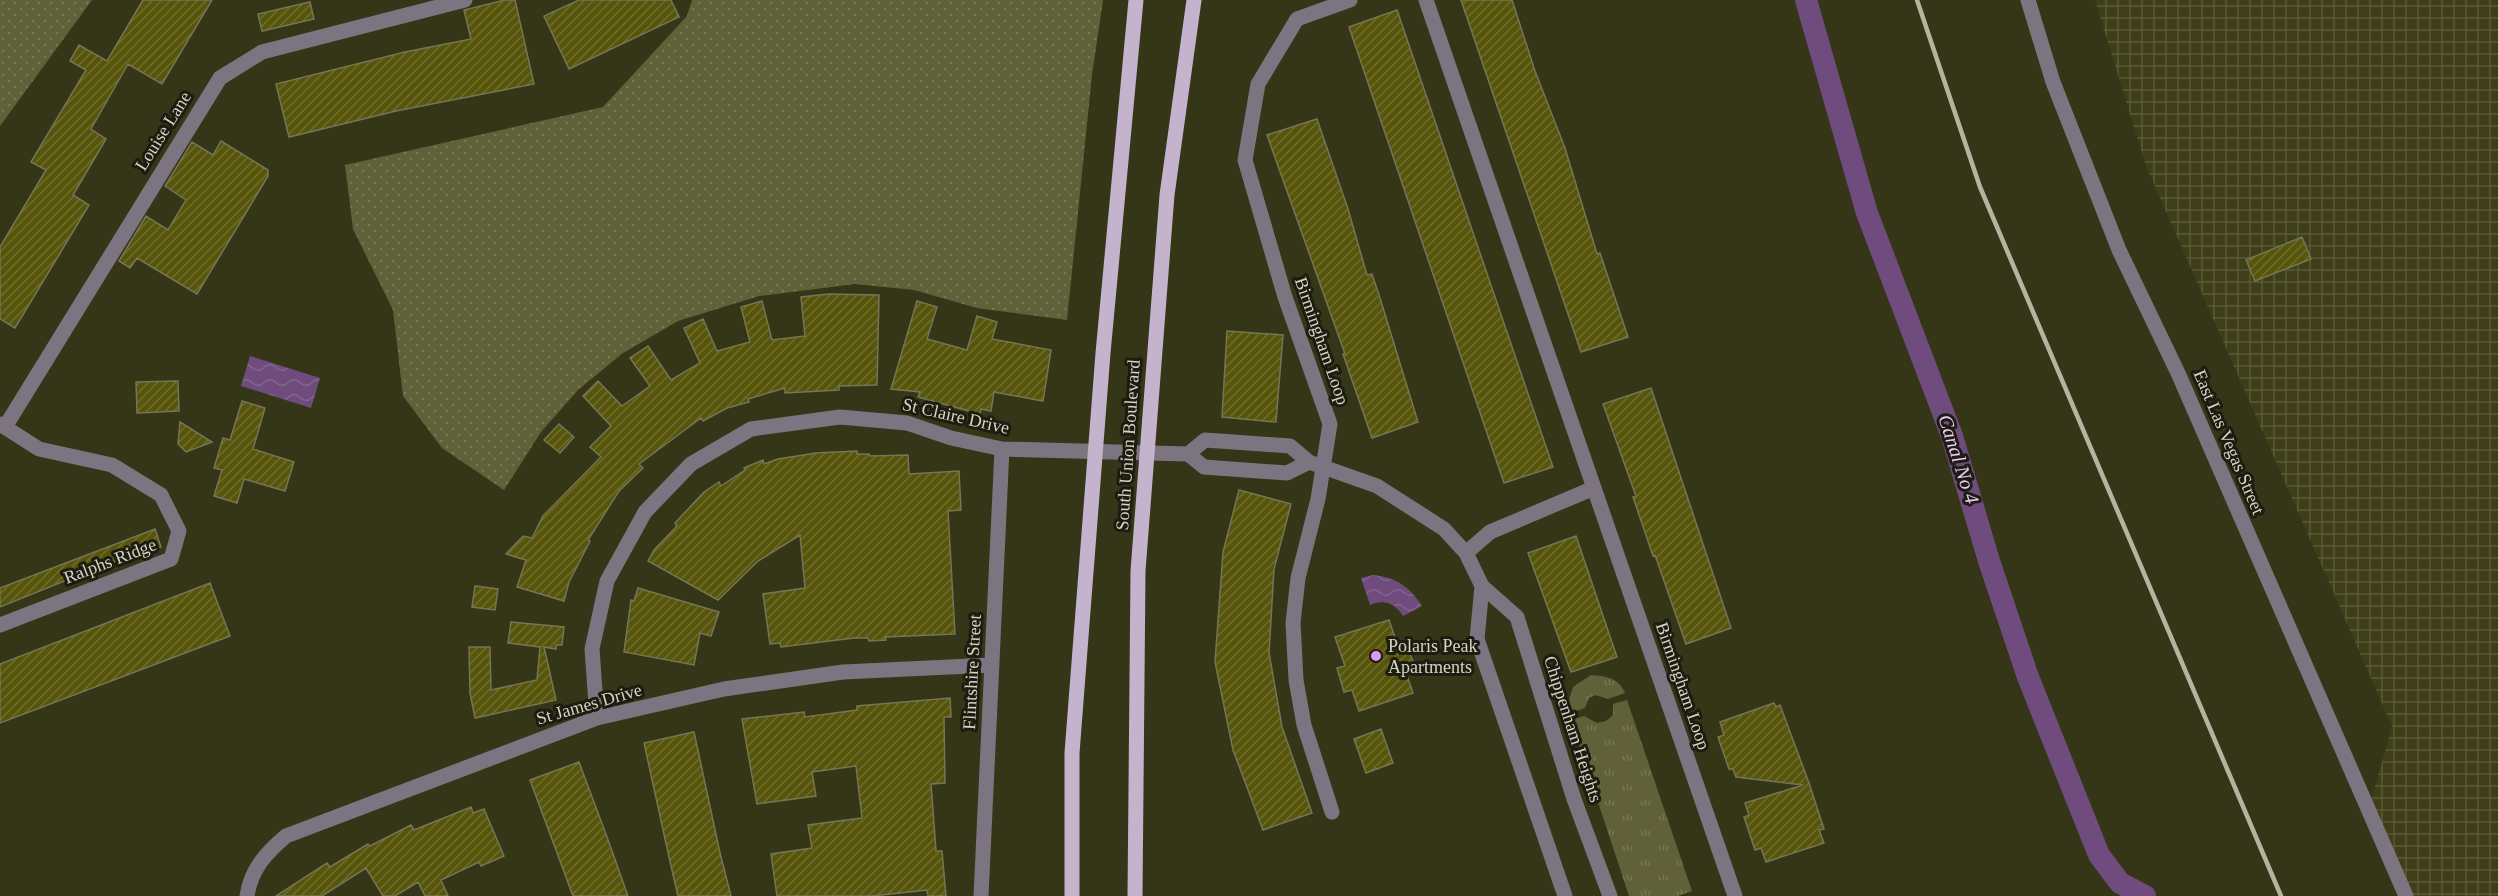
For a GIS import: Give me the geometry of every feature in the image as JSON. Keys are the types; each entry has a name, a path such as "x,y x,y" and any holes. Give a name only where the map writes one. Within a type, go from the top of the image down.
{"main road":[{"name":"South Union Boulevard","path":"1072,896 1072,753 1095,450 1136,0"},
{"name":"South Union Boulevard","path":"1135,896 1138,571 1167,195 1194,0"}],"street":[{"name":"Louise Lane","path":"2,426 220,78 262,52 465,0"},
{"name":"Birmingham Loop","path":"1332,812 1304,725 1296,680 1293,623 1298,578 1324,467 1330,424 1285,297 1245,160 1258,84 1297,19 1350,0"},
{"name":"Birmingham Loop","path":"1426,0 1735,896"},
{"name":"East Las Vegas Street","path":"2028,0 2053,82 2119,250 2178,373 2406,896"},
{"name":"St Claire Drive","path":"597,718 592,649 607,581 645,512 692,464 751,429 840,417 907,423 951,438 1002,449 1095,450 1147,454"},
{"name":"Ralphs Ridge","path":"0,624 171,560 179,531 162,495 112,465 39,449 2,426"},
{"name":"Chippenham Heights","path":"1188,454 1205,440 1290,446 1309,462 1377,486 1444,529 1466,553 1482,586 1517,617 1574,799 1610,896"},
{"name":"Flintshire Street","path":"981,896 1002,449"},
{"name":"Chippenham Heights","path":"1147,454 1188,454 1204,467 1287,473 1309,462"},
{"path":"1466,553 1490,532 1594,488"},
{"path":"1482,586 1477,639 1565,896"},
{"name":"St James Drive","path":"247,896 249,884 263,857 286,836 597,718 724,689 843,672 992,665"}],"shaded area":[{"path":"2095,0 2498,0 2498,896 2405,896 2368,812 2392,726 2146,166"}],"green space":[{"path":"0,0 92,0 0,126"},
{"path":"692,0 1103,0 1092,75 1067,320 977,308 914,290 855,284 759,296 678,321 623,353 578,390 541,432 504,490 442,448 403,396 393,310 353,229 345,165 603,107 687,16"},
{"path":"1591,675 1616,681 1625,693 1608,699 1595,695 1589,698 1585,708 1570,713 1567,706 1573,687"},
{"path":"1627,700 1692,891 1678,896 1629,896 1571,720 1584,716 1597,723 1606,721 1613,715 1613,704"}],"water":[{"path":"250,356 320,378 311,408 241,386"},
{"path":"1373,575 1389,578 1402,584 1413,593 1422,606 1403,616 1389,603 1380,602 1370,605 1361,578"}],"building":[{"path":"143,0 212,0 162,84 128,64 91,129 106,139 73,195 89,205 15,328 0,319 0,247 46,170 31,162 86,70 70,61 79,45 107,61"},
{"path":"505,0 515,0 534,84 396,111 289,137 276,84 405,52 471,39 464,10"},
{"path":"579,0 671,0 679,17 569,69 544,16"},
{"path":"1461,0 1512,0 1535,71 1565,148 1597,254 1600,253 1628,337 1581,352"},
{"path":"310,2 314,19 262,31 258,14"},
{"path":"1397,10 1553,467 1504,483 1349,27"},
{"path":"1317,119 1348,209 1367,275 1372,274 1380,298 1418,422 1372,438 1343,354 1345,354 1267,135"},
{"path":"221,141 268,170 268,176 197,294 137,258 130,268 119,261 146,216 168,230 186,200 165,186 192,142 213,155"},
{"path":"2302,237 2311,259 2255,281 2246,260"},
{"path":"829,294 879,295 877,385 839,386 839,390 785,393 785,388 748,399 749,402 727,408 703,421 701,418 639,464 643,468 619,491 588,540 590,541 569,582 564,601 517,587 526,560 506,554 523,536 532,538 543,516 601,457 590,447 611,426 583,396 598,381 622,406 650,386 630,358 648,346 671,380 700,363 684,328 703,319 717,351 750,342 741,307 762,301 772,340 805,336 801,297"},
{"path":"917,301 937,307 927,339 967,350 977,316 997,322 992,339 1051,350 1043,401 994,392 991,411 981,409 980,414 918,397 920,392 891,389"},
{"path":"1227,331 1283,335 1276,422 1222,417"},
{"path":"178,381 179,411 137,413 136,382"},
{"path":"1651,388 1731,628 1686,644 1655,555 1653,556 1633,497 1636,496 1603,404"},
{"path":"242,401 265,408 253,449 294,462 285,491 244,479 237,503 214,496 222,470 214,468 223,438 230,440"},
{"path":"180,422 212,442 186,452 178,444"},
{"path":"559,424 574,437 560,453 544,440"},
{"path":"857,451 857,454 869,454 870,456 908,455 909,474 959,471 961,510 948,511 955,634 885,637 886,640 869,641 868,638 854,638 781,647 780,643 770,644 763,594 805,588 800,535 758,561 718,600 648,561 654,550 677,526 675,523 704,492 719,482 721,486 745,470 744,468 763,460 764,464 778,459 816,453"},
{"path":"1239,490 1291,504 1274,569 1269,653 1282,727 1312,813 1263,830 1233,750 1215,662 1223,552"},
{"path":"155,529 161,547 94,569 0,607 0,588"},
{"path":"1576,536 1617,657 1571,672 1528,553"},
{"path":"210,583 230,636 0,723 0,664"},
{"path":"475,586 498,589 495,610 472,607"},
{"path":"638,588 719,612 711,636 700,633 694,665 624,652 631,600 634,601"},
{"name":"Polaris Peak Apartments","path":"1389,620 1398,646 1406,643 1415,667 1405,670 1413,693 1359,711 1352,690 1344,692 1337,668 1345,666 1335,637"},
{"path":"511,622 564,627 562,645 556,645 556,649 544,647 556,700 475,718 470,693 469,647 490,647 491,690 537,680 540,647 508,643"},
{"path":"950,698 951,717 944,717 945,783 931,784 936,851 942,851 946,896 928,896 927,890 872,896 777,896 771,854 812,848 808,825 862,818 856,766 812,772 816,796 757,804 742,719 804,712 805,717 857,710 857,706"},
{"path":"1774,703 1776,707 1780,705 1809,783 1824,829 1819,830 1824,843 1766,862 1761,848 1755,850 1744,817 1749,815 1745,803 1803,785 1736,777 1733,769 1729,769 1718,737 1724,735 1720,722"},
{"path":"1381,729 1393,763 1366,773 1354,739"},
{"path":"694,732 731,896 678,896 669,857 644,743"},
{"path":"579,762 628,896 573,896 530,780"},
{"path":"471,807 473,813 484,809 504,856 481,866 479,862 441,880 448,896 425,896 418,882 395,896 383,896 366,868 322,896 276,896 327,863 330,867 368,844 370,846 411,825 414,830"}],"waterway":[{"name":"Canal No 4","path":"1806,0 1867,213 1952,436 1989,561 2028,677 2099,855 2120,883 2145,896"}],"railway":[{"path":"1917,0 1980,187 2281,896"}],"place":[{"name":"Polaris Peak Apartments","path":"1376,656"}]}
